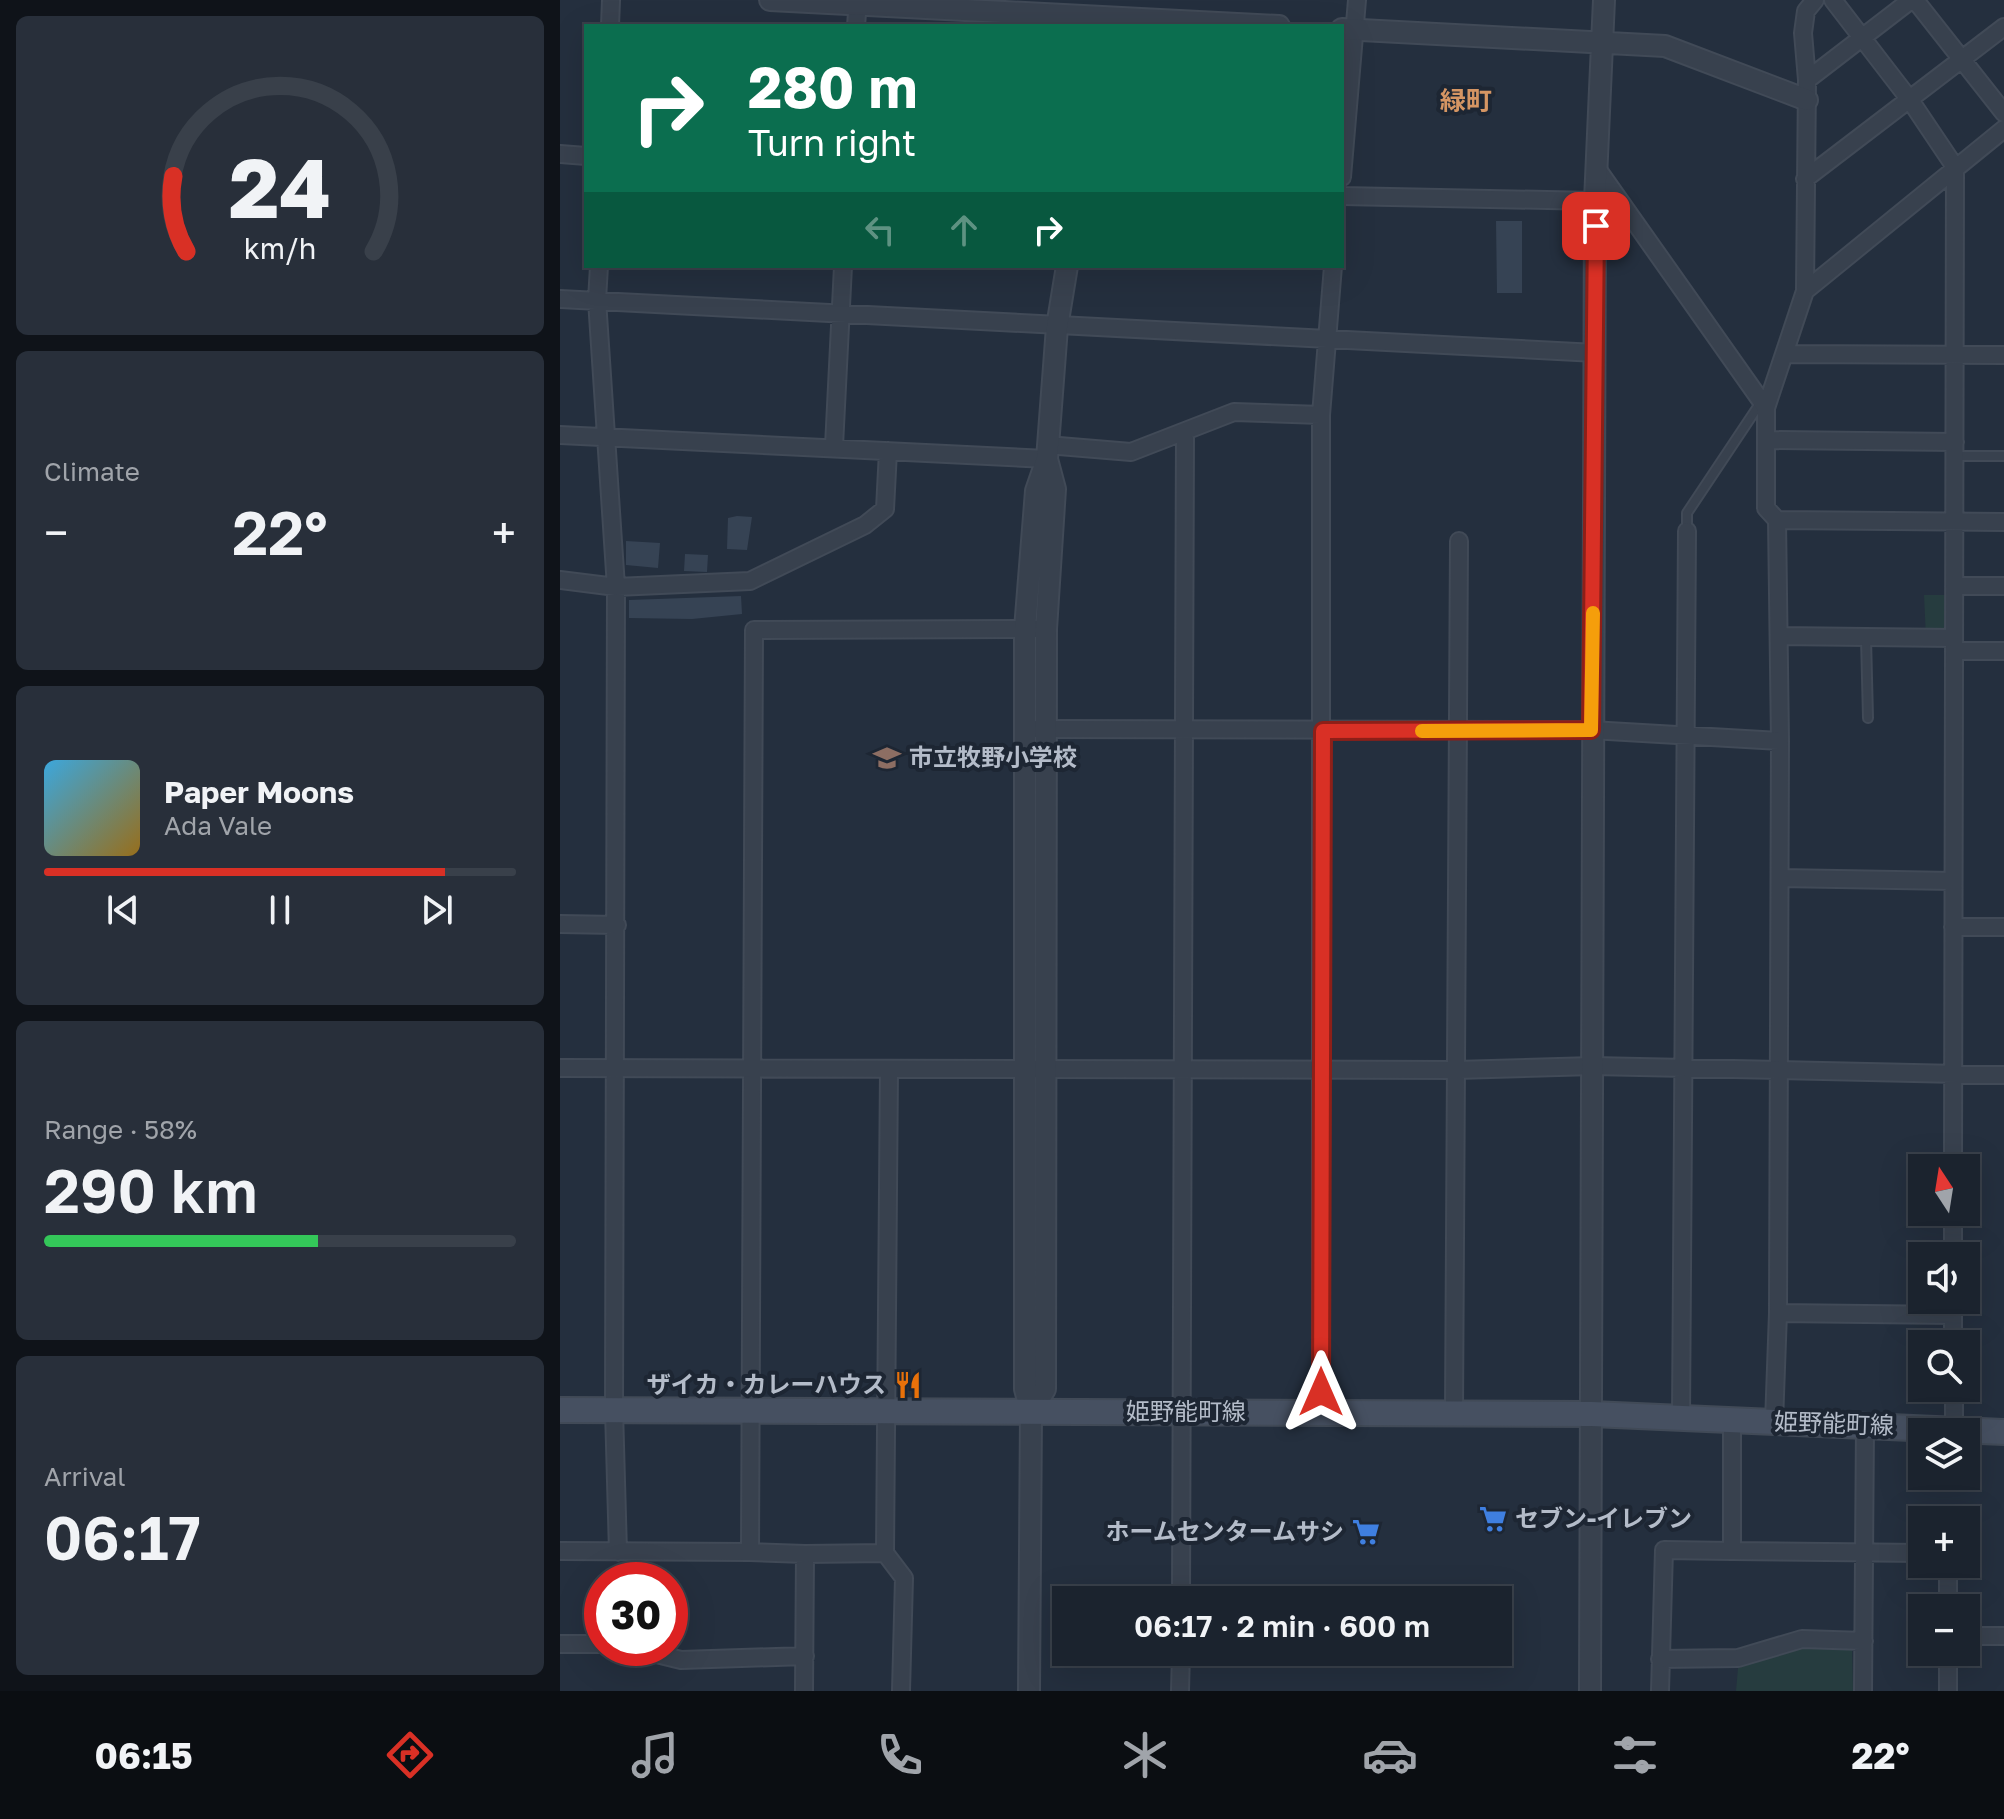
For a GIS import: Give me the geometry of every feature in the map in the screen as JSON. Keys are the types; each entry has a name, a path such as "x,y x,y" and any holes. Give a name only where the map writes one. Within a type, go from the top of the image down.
{"main road":[{"name":"姫野能町線","path":"560,1410 1592,1414 1908,1428"},
{"name":"姫野能町線","path":"1980,1431 2004,1432"}],"street":[{"path":"610,24 611,0"},
{"path":"770,0 1112,14 1251,24"},
{"path":"1344,135 1349,30 1357,0"},
{"path":"1590,1691 1595,201 1599,40 1604,0"},
{"path":"1763,405 1786,354 1805,291 1807,90 1803,33 1806,11 1815,0"},
{"path":"1833,0 1910,100 1955,167 1953,1154"},
{"path":"1807,90 1863,38 1913,0 2004,113"},
{"path":"856,24 857,2"},
{"path":"1805,179 2004,27"},
{"path":"1349,30 1599,40 1665,46 1807,90"},
{"path":"1805,291 1955,167 2001,138"},
{"path":"560,154 584,156"},
{"path":"1596,167 1763,405 1768,440 1766,508 1777,520 1780,741 1778,1313 1774,1422"},
{"path":"1344,196 1595,201"},
{"path":"599,268 597,300 616,587 614,1410 618,1552"},
{"path":"834,446 843,268"},
{"path":"1035,1068 1024,728 1025,629 1036,491 1047,452 1057,327 1067,268"},
{"path":"1321,1412 1321,415 1333,268"},
{"path":"560,299 1596,353"},
{"path":"1786,354 2004,355"},
{"path":"560,435 888,451 1131,452 1234,412 1321,415"},
{"path":"1181,1586 1185,432"},
{"path":"1768,440 1955,449"},
{"path":"560,580 616,587 750,581 865,525 885,509 888,451"},
{"path":"1029,1691 1031,1412 1025,1389 1046,729 1046,629 1055,489 1047,452"},
{"path":"1777,520 2004,522"},
{"path":"1681,1418 1687,531"},
{"path":"1454,1413 1459,541"},
{"path":"1954,586 2004,586"},
{"path":"750,1552 754,630 1046,629"},
{"path":"1779,636 1866,637 2004,651"},
{"path":"1024,728 1183,731 1591,730 1780,741"},
{"path":"1780,878 1953,881"},
{"path":"560,924 617,925"},
{"path":"1953,927 2004,927"},
{"path":"560,1068 1456,1070 1593,1066 2004,1075"},
{"path":"889,1069 885,1553 904,1578 901,1691"},
{"path":"1778,1313 1908,1309"},
{"path":"1732,1421 1732,1551"},
{"path":"1863,1691 1865,1426"},
{"path":"1660,1691 1664,1550 1908,1553"},
{"path":"560,1551 885,1553"},
{"path":"804,1691 805,1554"},
{"path":"1980,1636 2004,1636"},
{"path":"1660,1659 1738,1658 1802,1639 1864,1641"},
{"path":"560,1644 584,1644"},
{"path":"688,1660 805,1656"},
{"path":"1180,1691 1181,1666"},
{"path":"1948,1666 1948,1691"}],"lane":[{"path":"1687,531 1687,513 1763,405"},
{"path":"1955,449 2004,456"},
{"path":"1866,637 1868,718"}],"green space":[{"path":"1924,595 1954,595 1954,638 1926,638"},
{"path":"1799,1647 1852,1648 1853,1691 1736,1691 1738,1668"}],"building":[{"path":"1496,221 1522,221 1522,293 1497,293"},
{"path":"752,517 747,550 727,549 728,518"},
{"path":"626,541 660,543 658,568 626,565"},
{"path":"685,554 708,555 707,572 684,571"},
{"path":"741,596 742,614 692,619 629,618 629,600"}],"slow traffic":[{"path":"1422,731 1591,730 1593,613"}],"place":[{"name":"市立牧野小学校","path":"887,758"},
{"name":"ザイカ・カレーハウス","path":"908,1385"},
{"name":"セブン-イレブン","path":"1493,1519"},
{"name":"ホームセンタームサシ","path":"1366,1532"}],"district":[{"name":"緑町","path":"1466,101"}],"route":[{"path":"1321,1392 1323,731 1591,730 1596,226"}]}
